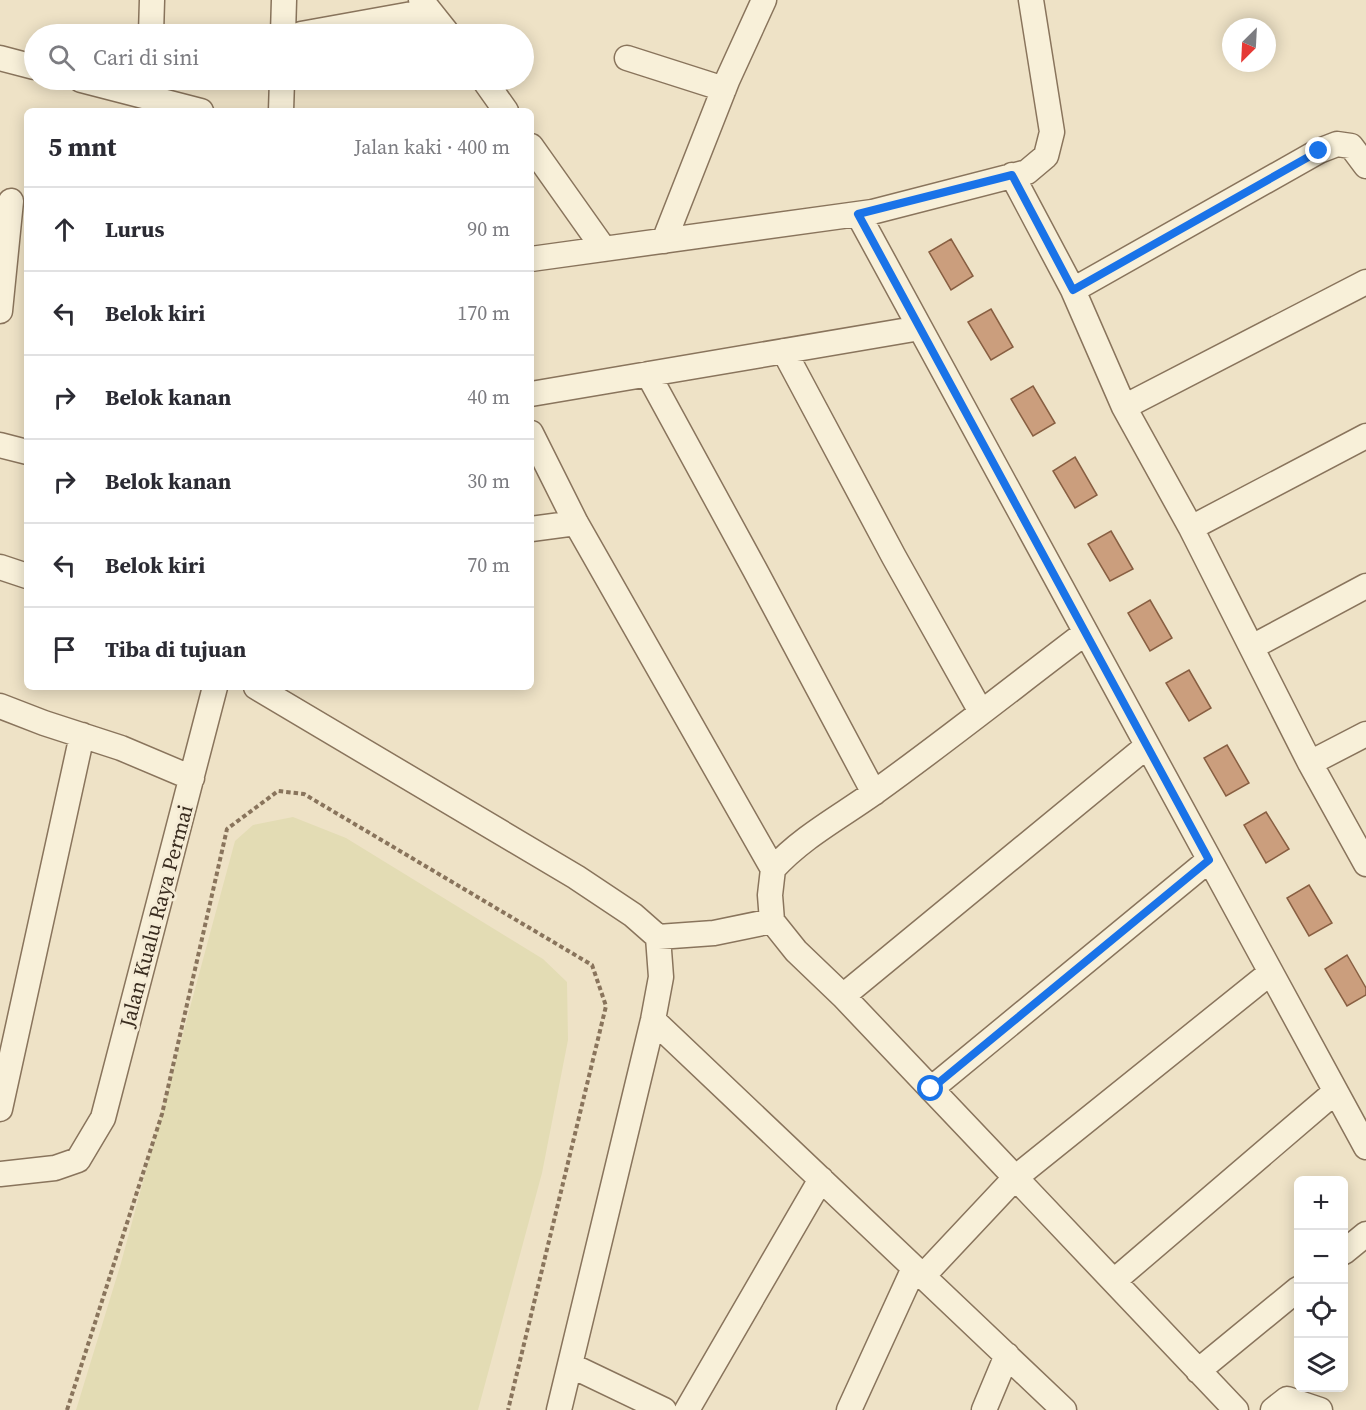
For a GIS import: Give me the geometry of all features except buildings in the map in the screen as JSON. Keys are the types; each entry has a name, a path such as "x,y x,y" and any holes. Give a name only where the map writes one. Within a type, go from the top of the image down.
{"street":[{"path":"151,24 152,0"},
{"path":"283,24 284,0"},
{"path":"664,241 724,89 764,0"},
{"path":"534,259 858,214 1027,172 1046,156 1052,132 1031,0"},
{"path":"344,24 425,5 440,24"},
{"path":"627,57 724,89"},
{"path":"0,58 24,64"},
{"path":"153,90 194,108"},
{"path":"281,108 282,90"},
{"path":"491,90 504,108"},
{"path":"1073,290 1319,151 1337,144 1351,146 1366,165"},
{"path":"534,150 604,249"},
{"path":"1012,175 1073,290 1124,407 1191,528 1310,763 1366,864"},
{"path":"0,311 13,201"},
{"path":"858,214 1366,1147"},
{"path":"1124,407 1366,282"},
{"path":"534,393 920,328"},
{"path":"784,351 894,557 981,712"},
{"path":"648,374 750,560 873,793"},
{"path":"1191,528 1366,436"},
{"path":"534,439 576,523 773,869 770,895 772,921 796,951 843,996 1236,1410"},
{"path":"0,445 24,451"},
{"path":"534,529 576,523"},
{"path":"0,567 24,575"},
{"path":"1252,646 1366,586"},
{"path":"773,869 810,835 873,793 1085,633"},
{"name":"Jalan Kualu Raya Permai","path":"0,1174 55,1168 78,1160 103,1118 214,690"},
{"path":"261,690 576,877 633,915 658,938 661,976 653,1020 559,1410"},
{"path":"0,706 122,748 192,778"},
{"path":"1310,763 1366,734"},
{"path":"0,1109 82,735"},
{"path":"843,996 1147,746"},
{"path":"931,1089 1209,860"},
{"path":"658,938 714,933 772,921"},
{"path":"849,1410 919,1272 1015,1178 1270,973"},
{"path":"653,1020 1064,1410"},
{"path":"1114,1281 1335,1092"},
{"path":"687,1410 821,1179"},
{"path":"1348,1249 1366,1234"},
{"path":"1198,1371 1294,1293"},
{"path":"984,1410 1007,1355"},
{"path":"570,1365 664,1410"},
{"path":"1273,1410 1287,1399 1320,1410"}],"path":[{"path":"67,1410 162,1114 227,830 278,791 304,795 592,965 606,1006 508,1410"}],"shaded area":[{"path":"293,817 346,838 543,959 567,982 568,1040 542,1173 478,1410 76,1410 121,1263 235,841 253,825"}],"route":[{"path":"931,1089 1209,860 858,214 1012,175 1073,290 1319,151"}]}
